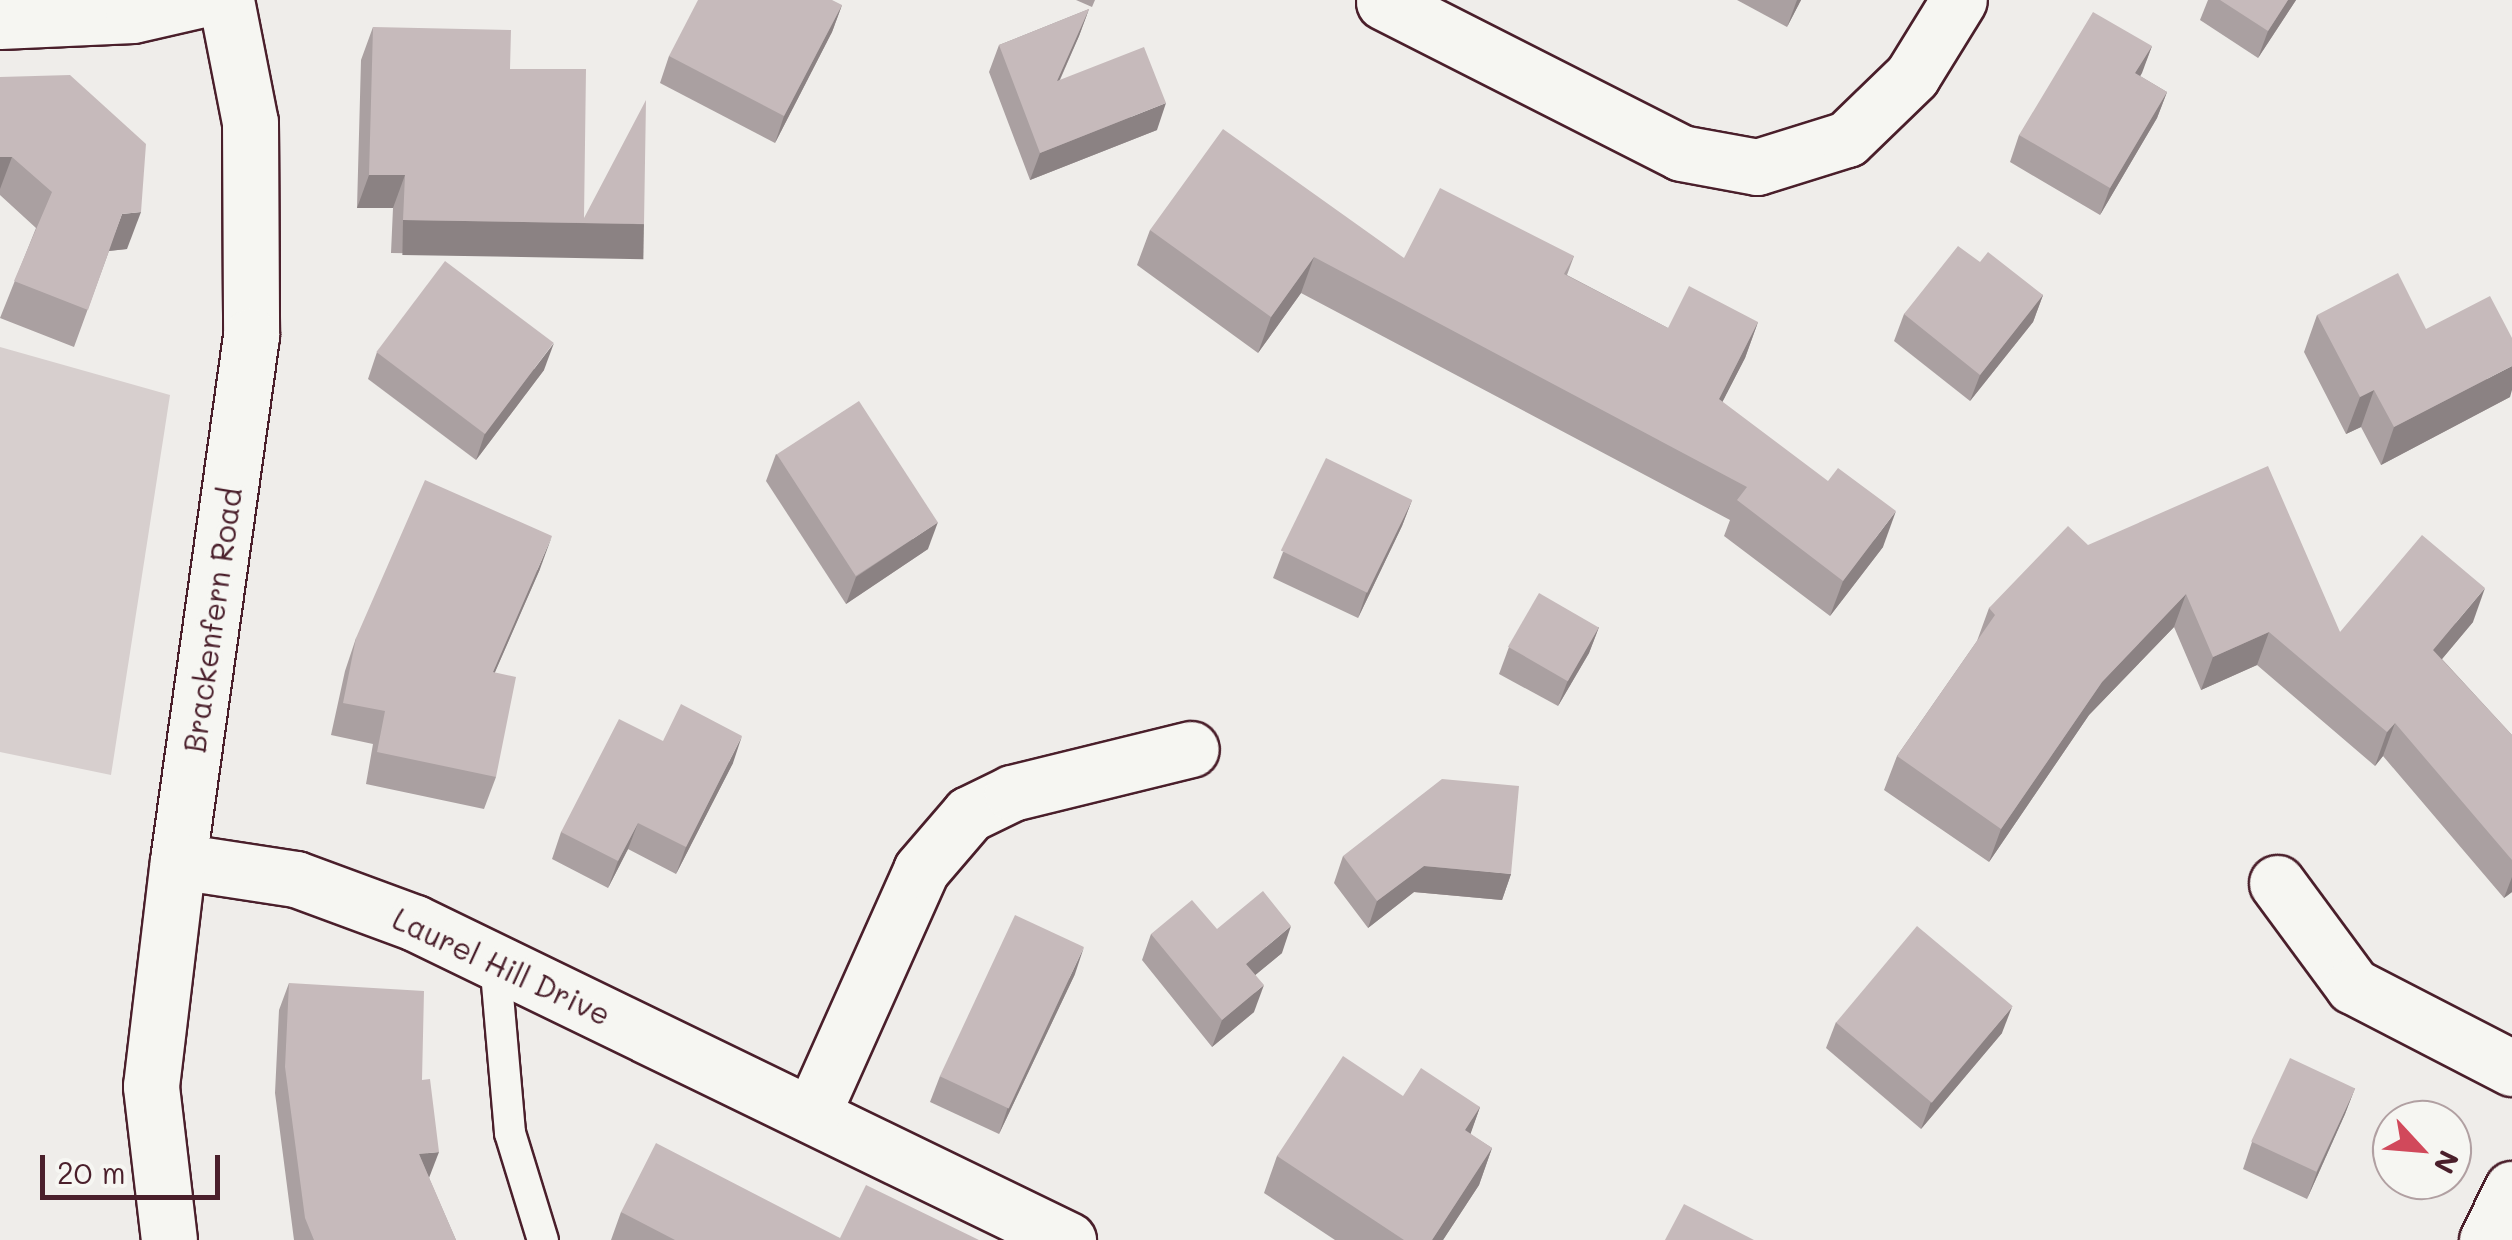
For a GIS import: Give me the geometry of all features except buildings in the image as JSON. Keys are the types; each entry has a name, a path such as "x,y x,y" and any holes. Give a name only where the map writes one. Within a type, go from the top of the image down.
{"street":[{"path":"0,20 134,16 198,0"},
{"name":"Brackenfern Road","path":"169,1240 151,1086 251,336 250,122 226,0"},
{"path":"1384,2 1681,153 1757,167 1847,139 1912,76 1959,0"},
{"path":"813,1112 920,870 969,814 1012,793 1191,749"},
{"name":"Laurel Hill Drive","path":"178,861 296,879 495,960 813,1112 1068,1240"},
{"path":"2277,883 2353,986 2512,1068"},
{"path":"2487,1240 2512,1190"}],"lane":[{"path":"495,960 510,1133 543,1240"}],"shaded area":[{"path":"0,347 170,395 111,775 0,752"}]}
